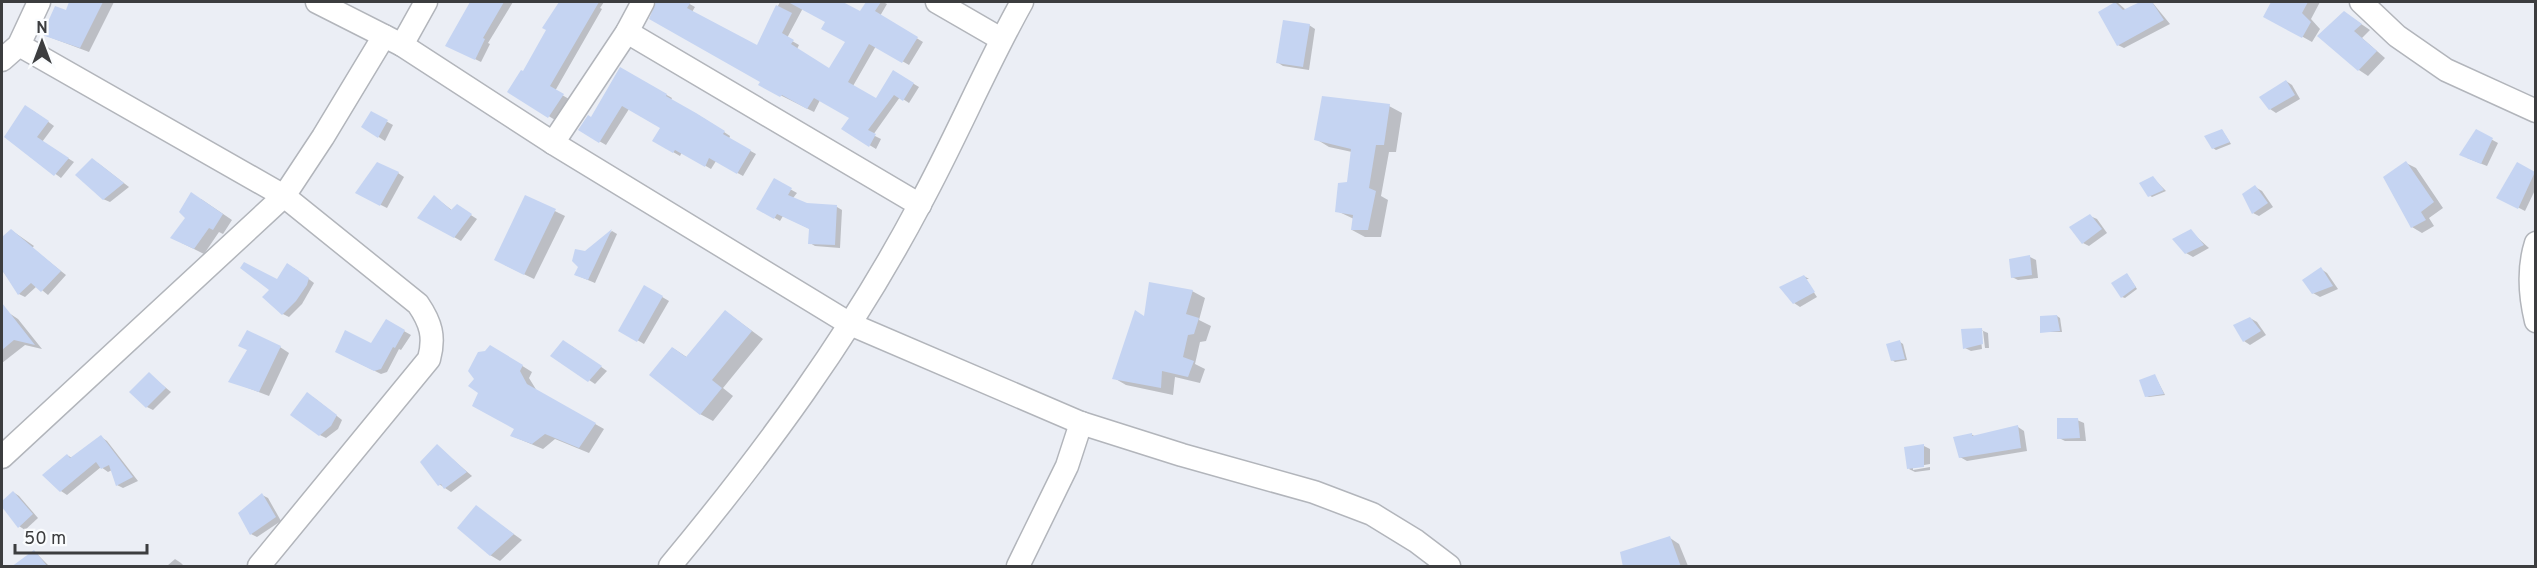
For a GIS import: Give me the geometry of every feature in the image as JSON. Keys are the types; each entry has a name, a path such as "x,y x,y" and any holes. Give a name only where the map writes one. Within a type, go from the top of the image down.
{"street":[{"path":"2,60 19,45 39,2"},
{"path":"317,2 393,41 553,143 850,324 1082,423 1182,455 1314,492 1362,510 1416,541 1449,567"},
{"path":"2,457 284,196 323,137 393,41 426,2"},
{"path":"553,143 627,32 643,2"},
{"path":"937,2 1001,39"},
{"path":"670,567 798,404 850,324 920,205 1001,39 1022,2"},
{"path":"2361,2 2397,36 2445,70 2535,111"},
{"path":"627,32 920,205"},
{"path":"19,45 284,196 418,304 427,318 433,336 429,359 259,567"},
{"path":"2535,243 2530,284 2535,321"},
{"path":"1018,567 1067,466 1082,423"}],"building":[{"path":"69,2 103,2 80,48 42,35 55,6 66,10"},
{"path":"470,2 504,2 483,38 485,39 475,60 445,46"},
{"path":"559,2 599,2 550,86 564,94 548,118 507,92 521,70 523,71 546,30 542,28"},
{"path":"656,2 691,2 687,8 757,45 776,5 792,13 782,33 794,40 791,44 829,68 845,42 821,29 825,22 788,2 843,2 860,11 866,2 881,2 875,11 918,37 902,63 869,44 848,82 876,98 893,70 914,83 903,101 894,95 868,130 876,134 869,147 841,129 849,118 814,98 807,109 782,95 780,97 758,85 760,82 649,19"},
{"path":"2115,2 2123,10 2140,2 2152,2 2164,20 2117,46 2098,12"},
{"path":"2271,2 2308,2 2302,13 2311,22 2302,38 2263,17"},
{"path":"2344,11 2362,24 2354,31 2377,51 2358,71 2317,36"},
{"path":"1283,20 1310,24 1303,67 1276,63"},
{"path":"620,67 667,94 666,96 725,131 723,134 751,150 737,174 709,158 705,167 675,150 673,153 652,141 660,128 622,106 599,143 578,130 588,115 591,117"},
{"path":"2286,80 2295,95 2269,110 2259,97"},
{"path":"1322,96 1390,104 1384,145 1376,145 1369,188 1376,191 1368,230 1351,230 1353,215 1335,212 1338,183 1347,182 1351,149 1314,140"},
{"path":"25,105 49,121 37,137 69,158 54,176 4,137"},
{"path":"371,111 388,120 378,138 361,127"},
{"path":"2222,129 2230,142 2212,149 2204,136"},
{"path":"2476,129 2493,138 2481,164 2459,155"},
{"path":"92,158 124,183 103,200 75,175"},
{"path":"2406,161 2434,202 2421,212 2426,220 2411,228 2383,177"},
{"path":"377,162 399,172 380,206 355,193"},
{"path":"2517,162 2535,172 2518,209 2496,198"},
{"path":"2153,176 2164,190 2148,197 2139,183"},
{"path":"774,178 792,188 788,195 807,203 837,205 835,245 808,244 809,229 777,214 774,219 756,209"},
{"path":"2255,185 2268,203 2252,214 2242,194"},
{"path":"191,192 223,214 213,230 209,228 194,249 170,238 185,218 179,212"},
{"path":"434,195 451,210 457,204 472,214 454,238 417,218"},
{"path":"525,195 556,209 524,275 494,260"},
{"path":"2090,214 2102,229 2082,244 2069,227"},
{"path":"11,229 61,271 41,292 31,283 18,295 2,270 2,237"},
{"path":"612,229 588,280 574,275 578,267 572,261 575,249 585,251"},
{"path":"2191,229 2204,245 2185,254 2172,239"},
{"path":"2030,255 2032,275 2011,278 2009,259"},
{"path":"244,262 277,279 287,263 309,278 307,285 282,315 262,297 269,290 240,268"},
{"path":"2321,267 2333,286 2312,294 2302,280"},
{"path":"2127,273 2136,287 2121,298 2111,283"},
{"path":"1804,275 1815,292 1793,304 1779,287"},
{"path":"1149,282 1193,290 1186,314 1199,318 1194,334 1188,335 1183,357 1194,361 1188,377 1162,371 1161,388 1112,379 1135,310 1144,316"},
{"path":"644,285 663,296 637,342 618,331"},
{"path":"2,303 35,345 14,340 2,350"},
{"path":"725,310 752,331 712,380 722,388 700,415 649,375 672,347 686,357"},
{"path":"2057,315 2060,331 2040,333 2040,316"},
{"path":"2250,317 2261,331 2243,342 2233,325"},
{"path":"386,319 405,330 381,369 374,371 335,352 345,330 371,343"},
{"path":"1982,328 1983,344 1963,349 1961,329"},
{"path":"247,330 281,346 259,392 228,382 247,350 238,346"},
{"path":"563,340 602,366 588,382 550,356"},
{"path":"1900,340 1905,359 1891,361 1886,344"},
{"path":"490,345 523,365 520,371 527,384 596,423 579,448 545,434 532,444 510,436 514,429 472,406 478,393 468,386 474,379 468,371 478,352 485,351"},
{"path":"149,372 166,388 146,408 129,392"},
{"path":"2155,374 2164,394 2145,397 2139,380"},
{"path":"307,392 337,415 331,426 319,436 290,415"},
{"path":"2057,418 2078,418 2080,438 2057,439"},
{"path":"2018,425 2021,448 1959,458 1953,437 1972,433 1972,436"},
{"path":"101,435 133,477 116,486 109,465 101,469 96,462 60,492 42,475 67,454 70,458"},
{"path":"437,444 467,472 444,489 441,484 438,486 420,462"},
{"path":"1924,444 1924,467 1907,469 1904,447"},
{"path":"13,491 33,514 18,528 2,507 2,501"},
{"path":"262,493 276,517 250,535 238,513"},
{"path":"476,505 514,534 490,556 457,528"},
{"path":"1670,536 1681,567 1623,567 1620,552"},
{"path":"34,550 48,567 11,567"}]}
